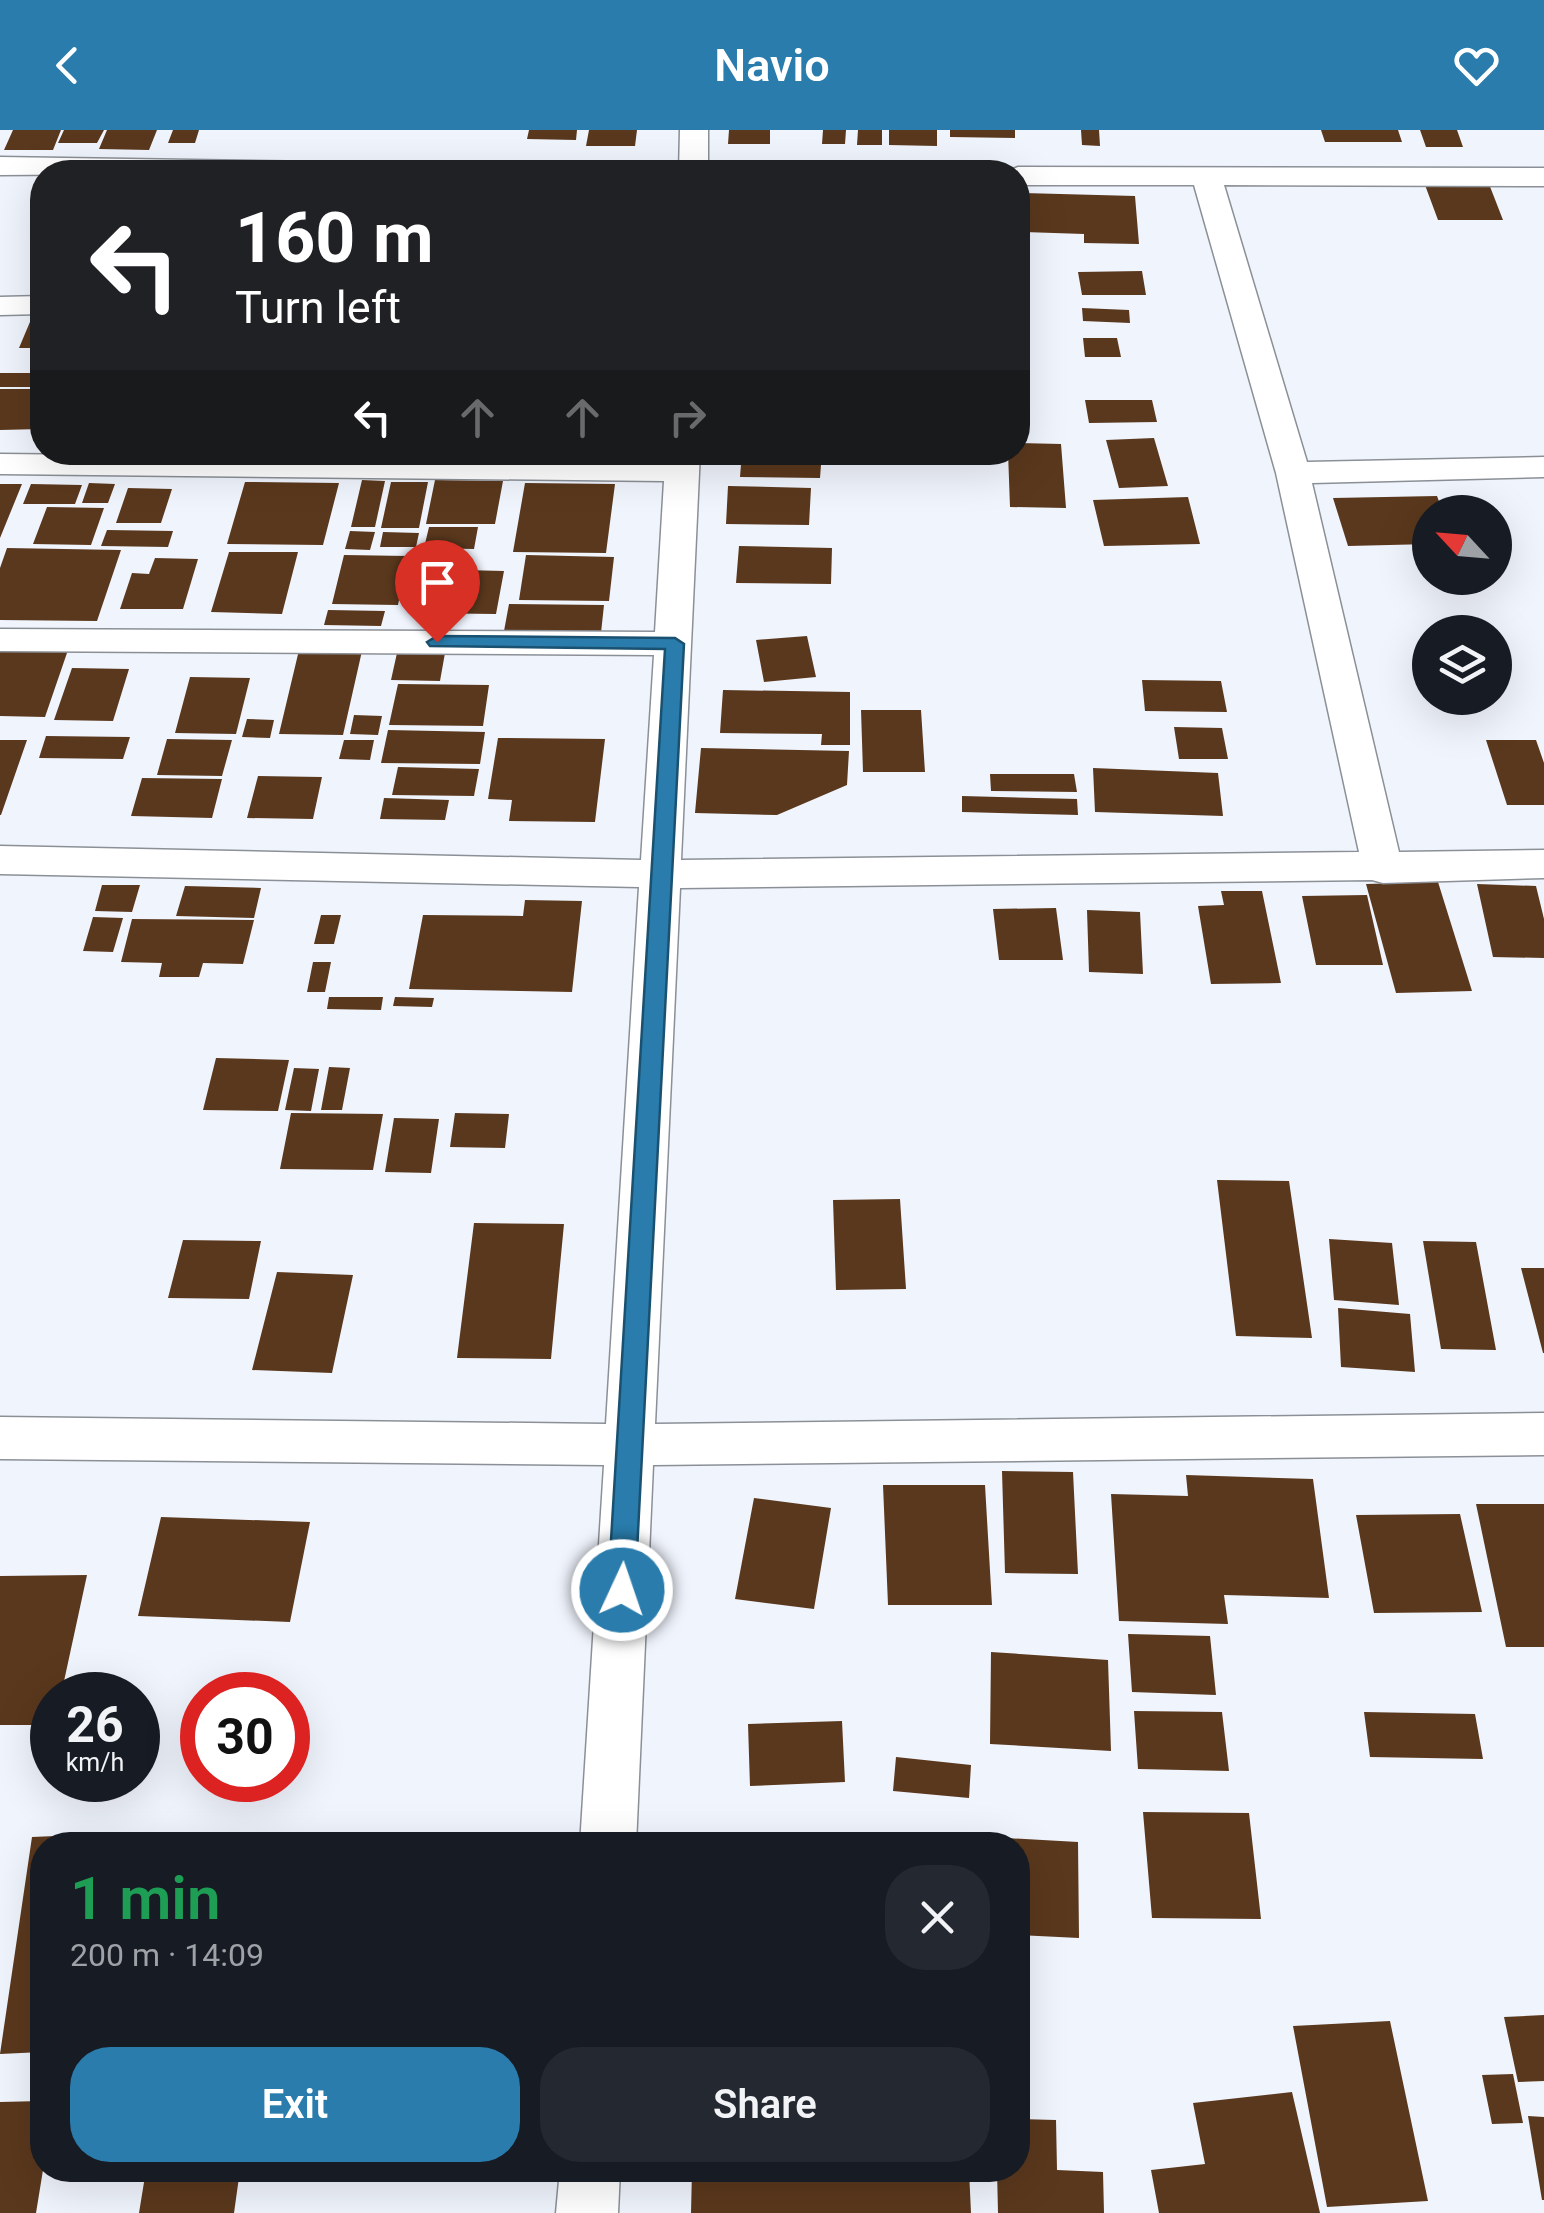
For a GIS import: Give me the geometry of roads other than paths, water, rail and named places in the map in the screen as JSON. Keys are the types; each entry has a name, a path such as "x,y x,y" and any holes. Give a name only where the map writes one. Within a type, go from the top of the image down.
{"street":[{"path":"694,130 694,160"},
{"path":"0,166 30,166"},
{"path":"1030,176 1544,176"},
{"path":"1206,176 1293,472 1382,868"},
{"path":"0,306 30,305"},
{"path":"0,464 30,464"},
{"path":"609,1832 684,465"},
{"path":"1293,472 1544,467"},
{"path":"0,640 675,644"},
{"path":"0,860 662,874 1544,864"},
{"path":"0,1438 630,1445 1544,1434"},
{"path":"587,2213 589,2182"}]}
